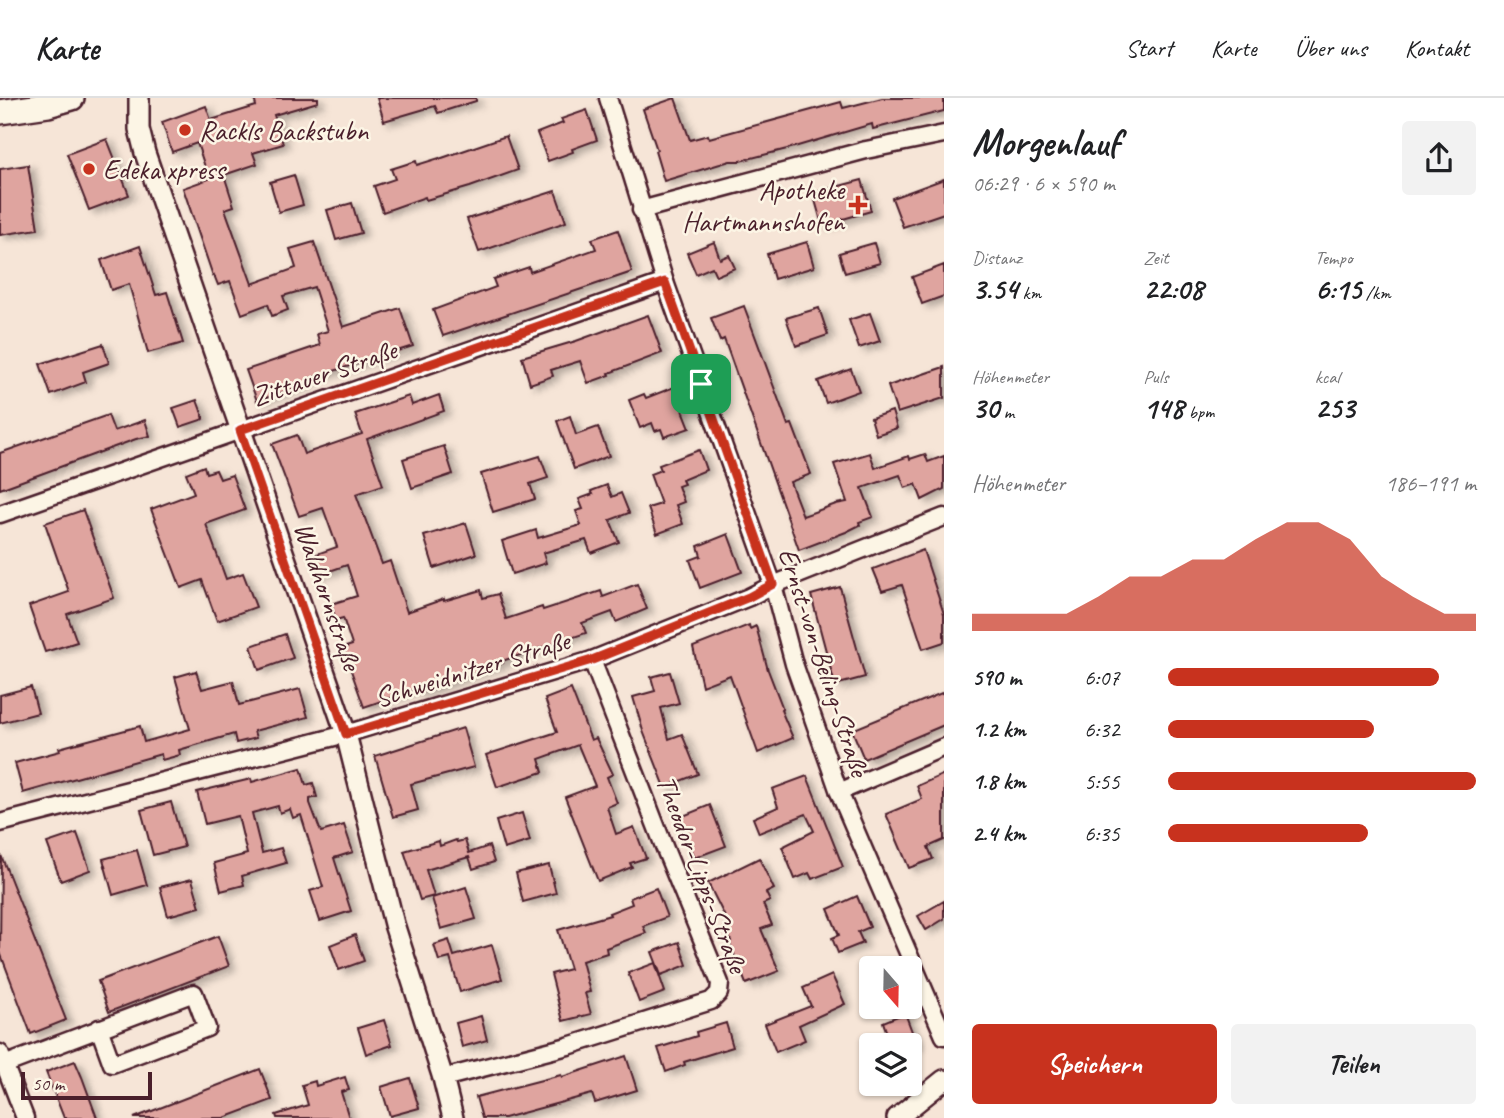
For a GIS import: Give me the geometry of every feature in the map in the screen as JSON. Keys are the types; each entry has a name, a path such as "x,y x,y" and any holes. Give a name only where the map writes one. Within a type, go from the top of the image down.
{"main road":[{"path":"0,112 48,105 72,98"}],"street":[{"name":"Waldhornstraße","path":"139,98 139,129 145,153 346,734 394,924 453,1118"},
{"name":"Ernst-von-Beling-Straße","path":"608,98 641,210 773,584 794,664 839,792 944,1036"},
{"path":"641,210 866,150 944,134"},
{"name":"Zittauer Straße","path":"0,514 665,282"},
{"name":"Schweidnitzer Straße","path":"0,823 346,734 592,660 749,597 773,584 944,517"},
{"name":"Theodor-Lipps-Straße","path":"443,1078 568,1046 711,1001 719,993 720,983 664,849 592,660"},
{"path":"839,792 944,747"},
{"path":"24,1118 2,1059 99,1028 194,993 207,1028 112,1064 99,1028"},
{"path":"897,1118 944,1080"}],"building":[{"path":"254,98 318,98 318,102 274,115 283,144 253,153 257,164 224,175 234,206 225,209 252,284 296,268 290,249 314,242 343,327 400,308 413,346 308,379 310,383 257,401 246,370 320,345 317,334 328,331 314,287 283,296 288,310 272,316 268,304 242,314 230,281 218,285 213,276 183,188 209,179 197,143 172,152 162,122 206,106 211,120 256,106"},
{"path":"377,98 476,98 476,101 438,113 435,106 384,121"},
{"path":"675,98 690,140 708,135 709,138 841,102 843,108 882,98 944,98 944,111 873,129 872,124 664,181 643,109"},
{"path":"587,110 597,140 548,161 537,133 563,123 561,119"},
{"path":"506,136 518,170 383,212 374,186 395,179 391,169 416,161 417,165 439,159"},
{"path":"107,139 129,195 89,210 67,154"},
{"path":"28,165 38,229 0,235 0,169"},
{"path":"294,175 303,205 279,212 270,182"},
{"path":"944,179 944,213 903,227 892,198"},
{"path":"862,180 871,211 822,225 813,193"},
{"path":"555,191 566,222 479,252 467,219"},
{"path":"352,203 361,233 336,240 327,210"},
{"path":"618,230 632,272 443,336 433,310 496,287 493,279 529,267 530,272 596,249 592,239"},
{"path":"714,242 720,259 729,255 735,268 716,276 712,267 696,274 687,253"},
{"path":"807,242 814,267 774,279 767,254"},
{"path":"874,243 880,263 845,273 839,253"},
{"path":"140,246 156,295 167,292 183,343 148,353 129,284 111,290 101,260"},
{"path":"944,265 944,296 922,304 912,277"},
{"path":"744,306 788,425 792,424 811,474 790,482 803,516 847,502 834,464 870,453 875,468 909,456 910,459 925,454 928,462 944,456 944,489 922,500 916,484 905,488 900,475 862,488 873,517 859,522 860,525 846,532 799,550 724,339 720,341 711,318"},
{"path":"819,308 828,335 796,346 786,318"},
{"path":"870,313 880,341 859,348 849,320"},
{"path":"648,315 662,353 588,383 580,361 551,370 553,376 530,384 522,357"},
{"path":"103,344 109,363 83,372 86,382 51,395 40,364"},
{"path":"944,367 944,398 897,413 888,386"},
{"path":"851,369 859,391 826,403 818,381"},
{"path":"674,387 690,428 664,437 661,429 655,431 652,423 640,428 629,400 644,394 646,398"},
{"path":"439,395 444,411 367,439 383,485 356,494 382,564 390,561 407,612 481,590 483,598 498,594 506,619 601,591 603,597 637,584 647,609 616,622 612,612 582,623 586,633 502,661 503,663 418,694 416,689 364,707 343,648 352,645 343,618 336,620 331,604 357,596 347,565 318,575 311,556 337,547 323,508 299,516 272,444 297,435 304,454 362,434 355,414 409,396 412,405"},
{"path":"197,400 204,419 180,427 173,408"},
{"path":"892,411 897,428 876,435 871,418"},
{"path":"108,415 114,431 145,420 150,436 0,489 0,453"},
{"path":"570,416 576,435 598,427 609,456 574,469 557,421"},
{"path":"444,446 453,474 412,488 403,459"},
{"path":"699,450 706,470 682,480 684,484 678,486 684,502 676,505 683,524 657,534 648,508 661,504 650,474 661,470 659,465"},
{"path":"540,456 548,478 530,484 535,499 493,512 481,474"},
{"path":"204,466 206,473 216,470 220,479 232,475 245,510 206,524 226,579 243,573 256,607 217,621 202,580 181,588 151,509 194,493 186,473"},
{"path":"607,485 612,497 621,493 629,513 610,520 619,542 591,553 586,540 543,553 546,563 512,574 502,541 536,530 538,538 581,525 576,511 583,509 579,499"},
{"path":"83,510 114,598 67,614 77,642 45,652 29,606 69,592 45,523"},
{"path":"466,523 476,554 434,568 424,536"},
{"path":"728,534 742,572 700,588 690,560 701,556 698,546"},
{"path":"923,550 944,614 944,642 923,649 902,585 882,591 873,569"},
{"path":"840,587 865,677 835,685 811,595"},
{"path":"749,625 750,629 756,626 768,670 783,709 781,710 793,738 758,753 730,675 702,686 693,647"},
{"path":"285,634 293,658 259,670 251,646"},
{"path":"196,671 202,689 233,681 239,705 300,689 308,717 254,731 256,738 236,743 234,734 179,750 180,755 162,760 161,754 23,793 15,763 140,726 144,742 190,729 175,677"},
{"path":"670,672 679,703 661,708 669,739 682,734 698,774 665,787 633,697 655,691 651,677"},
{"path":"31,687 38,713 0,723 0,695"},
{"path":"571,689 591,740 596,738 613,774 607,777 617,803 607,807 616,834 634,827 646,858 630,863 632,867 598,881 565,797 595,786 578,745 539,759 543,772 497,787 486,755 557,732 545,699"},
{"path":"944,692 944,725 864,759 852,730"},
{"path":"463,728 474,767 411,784 418,810 393,817 375,756"},
{"path":"301,768 306,785 313,783 317,797 310,799 310,803 321,832 344,825 353,852 334,858 351,911 320,921 310,891 323,887 301,815 293,818 290,809 280,813 278,806 252,813 262,853 281,848 286,863 242,876 244,885 221,891 214,863 247,854 238,816 205,824 197,792 251,779 252,782"},
{"path":"944,774 944,840 928,847 933,859 909,868 886,814 922,799 917,786"},
{"path":"807,776 843,867 812,879 809,873 795,879 782,847 814,831 806,814 759,833 753,818 778,807 772,789"},
{"path":"171,802 184,847 153,855 141,810"},
{"path":"710,805 726,846 694,858 678,818"},
{"path":"522,813 530,841 504,849 496,821"},
{"path":"77,833 90,870 61,881 47,843"},
{"path":"456,840 465,840 469,853 489,846 494,862 473,869 469,857 426,870 434,896 420,900 404,851 439,841 440,846"},
{"path":"137,850 147,885 113,895 103,859"},
{"path":"1,855 66,1020 31,1034 0,952"},
{"path":"759,858 774,889 766,893 770,901 763,904 772,925 761,929 779,971 746,984 729,942 731,941 724,925 728,923 708,883"},
{"path":"549,865 556,893 523,902 516,873"},
{"path":"192,879 200,907 168,916 160,887"},
{"path":"466,887 476,919 441,929 432,898"},
{"path":"656,888 667,917 643,926 646,933 606,948 607,953 582,961 590,992 585,993 591,1014 563,1021 551,974 570,969 558,930 610,915 609,913 632,904 630,898"},
{"path":"857,896 870,927 858,932 863,943 838,953 832,938 839,935 828,909"},
{"path":"944,901 944,919 926,930 918,916"},
{"path":"355,935 364,961 339,970 330,945"},
{"path":"218,936 229,966 109,1012 98,981"},
{"path":"449,940 454,956 492,945 502,979 460,992 450,958 439,961 434,945"},
{"path":"679,942 687,965 661,975 652,952"},
{"path":"655,963 665,992 639,1002 628,973"},
{"path":"832,975 845,1004 799,1025 805,1040 776,1052 765,1024 811,1006 803,988"},
{"path":"481,1016 487,1040 462,1047 456,1023"},
{"path":"907,1019 912,1033 887,1033 883,1022"},
{"path":"384,1020 392,1045 366,1054 358,1028"},
{"path":"726,1023 733,1047 684,1062 685,1065 666,1072 658,1048 697,1036 696,1032"},
{"path":"626,1056 637,1090 595,1103 592,1094 504,1118 482,1118 476,1097 561,1075 562,1077"},
{"path":"75,1061 97,1118 64,1118 46,1072"},
{"path":"260,1069 272,1100 224,1118 134,1118"},
{"path":"345,1077 349,1090 341,1092 349,1118 277,1118 276,1115 308,1105 302,1085 315,1081 316,1086"},
{"path":"410,1078 419,1108 390,1116 381,1087"}],"place":[{"name":"Rackls Backstubn","path":"185,130"},
{"name":"Edeka xpress","path":"89,169"},
{"name":"Apotheke Hartmannshofen","path":"858,205"}],"route":[{"path":"665,282 701,384 773,584 749,597 592,660 346,734 240,430 665,282"}]}
